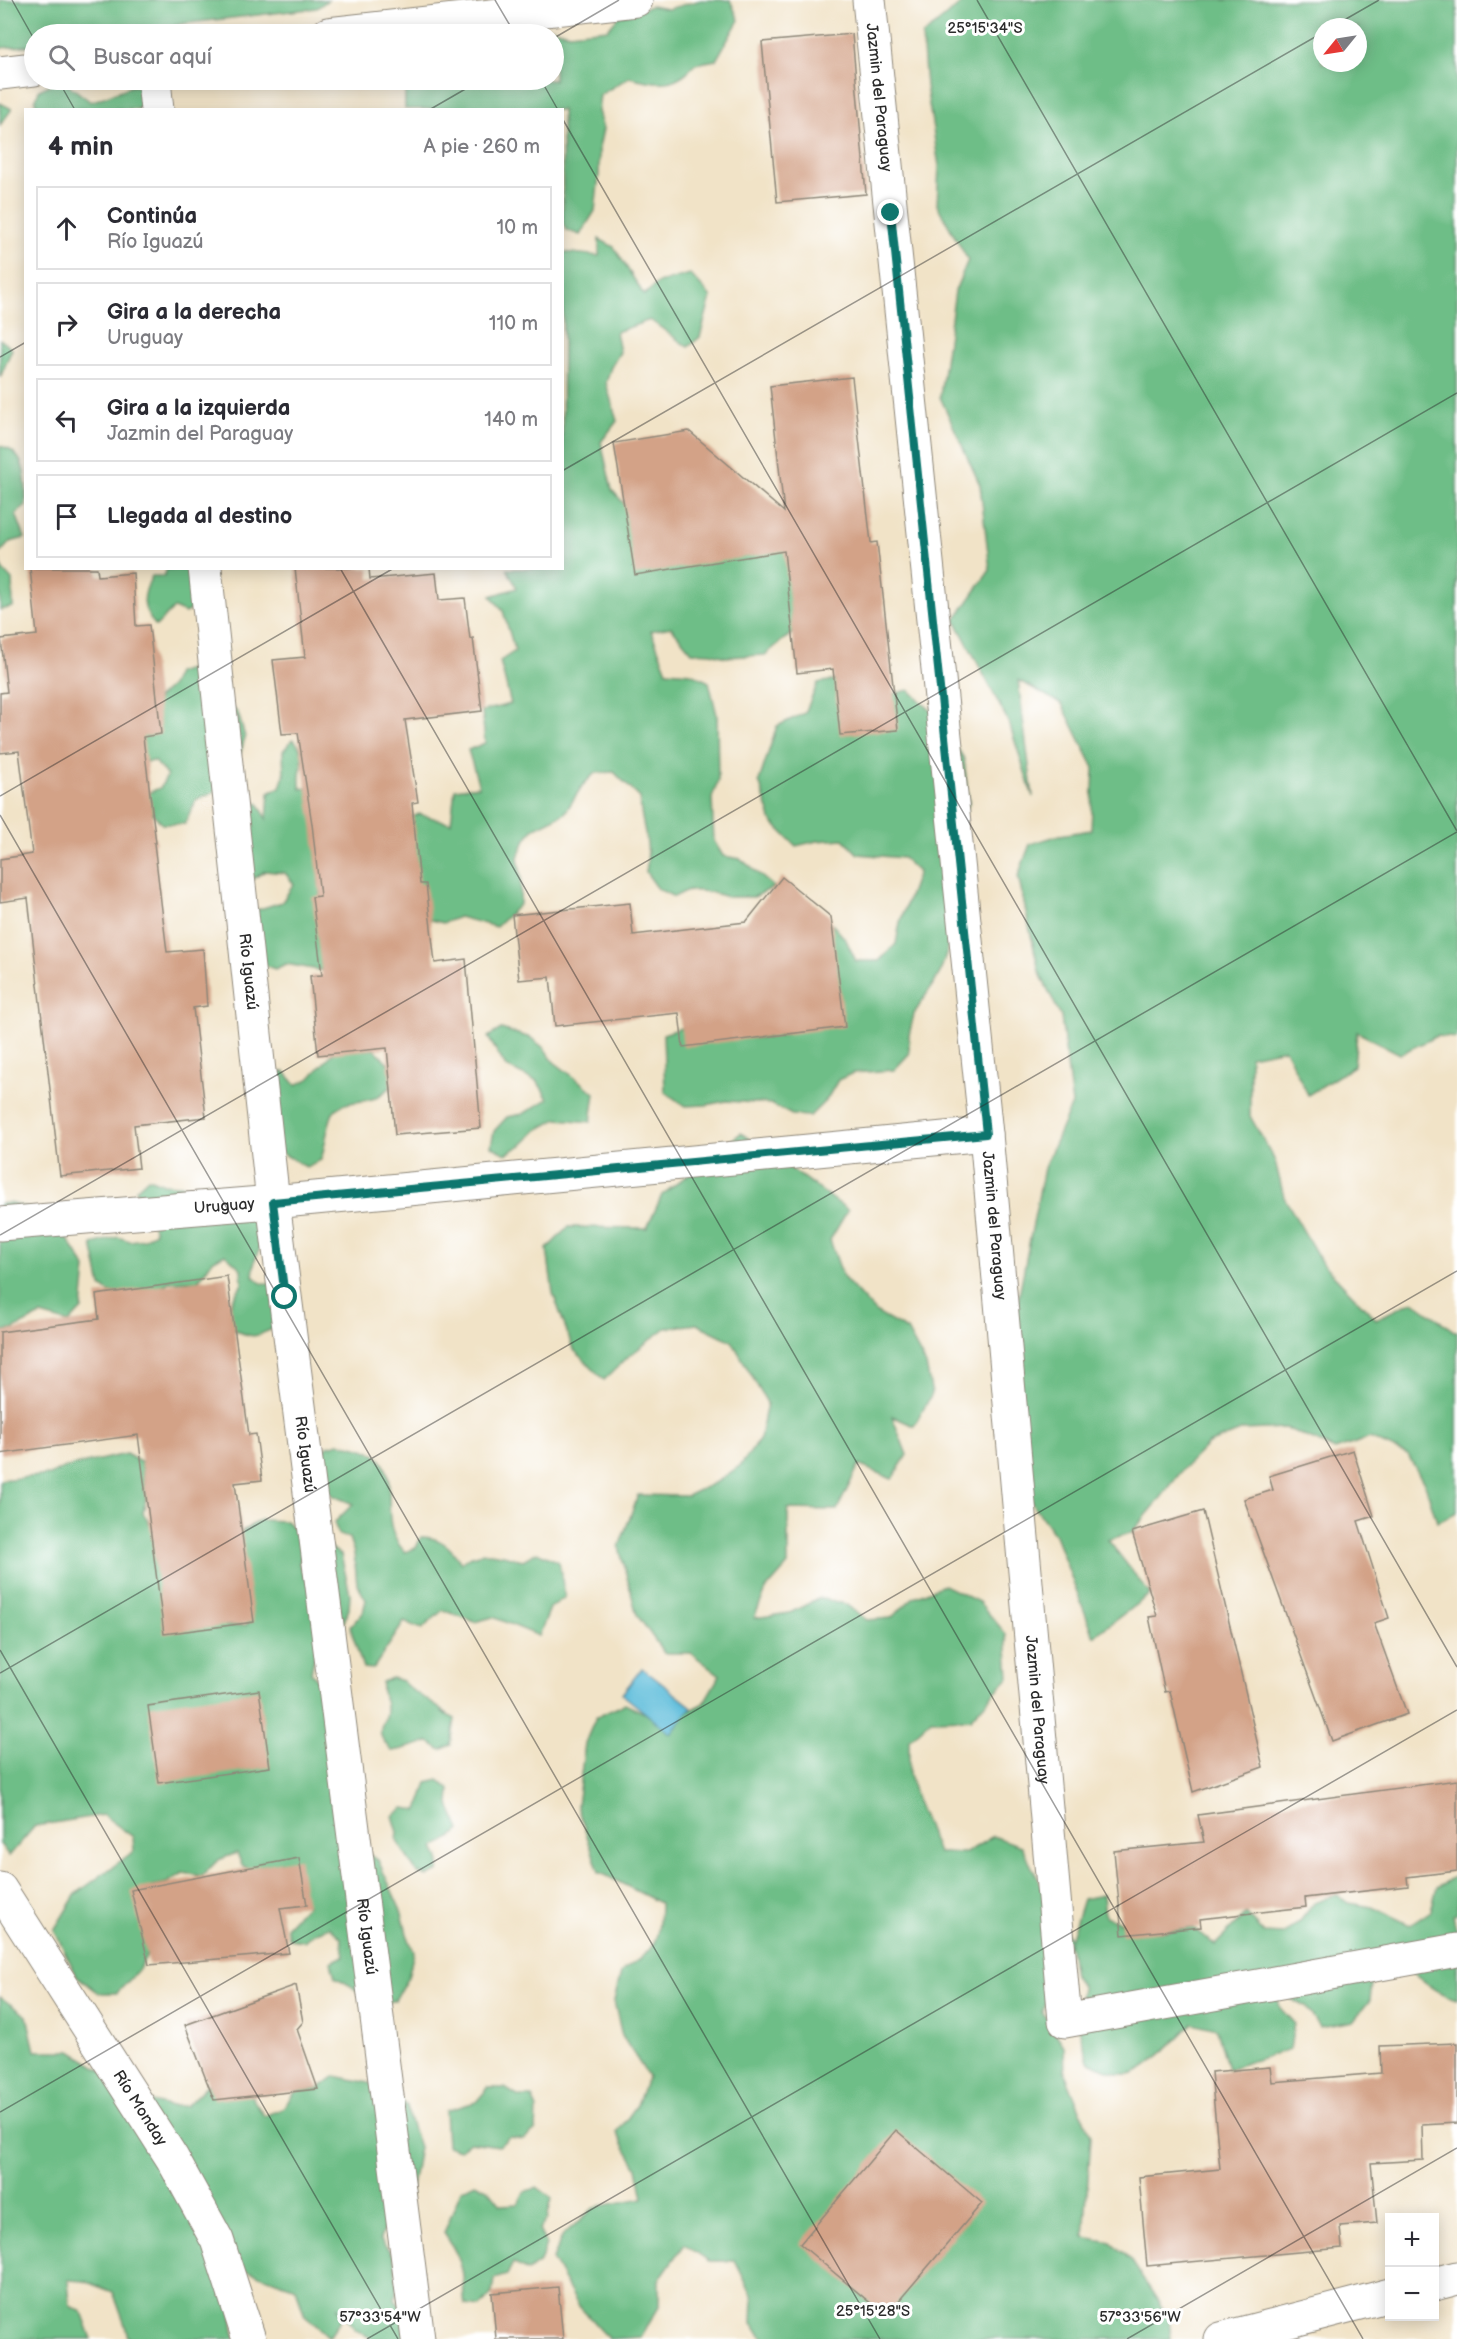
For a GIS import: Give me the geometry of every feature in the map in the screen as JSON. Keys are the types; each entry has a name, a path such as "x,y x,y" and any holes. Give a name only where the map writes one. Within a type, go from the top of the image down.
{"street":[{"path":"419,24 636,0"},
{"name":"Jazmin del Paraguay","path":"869,0 986,1134 1065,2021 1457,1950"},
{"path":"0,73 24,70"},
{"path":"155,90 157,108"},
{"name":"Río Iguazú","path":"206,570 273,1202 418,2339"},
{"name":"Uruguay","path":"0,1224 273,1202 986,1134"},
{"name":"Río Monday","path":"0,1889 178,2168 217,2240 249,2339"},
{"path":"1439,2283 1457,2278"},
{"path":"1221,2339 1385,2296"}],"green space":[{"path":"0,0 328,0 317,8 181,24 24,24 24,46 0,48"},
{"path":"701,0 730,0 739,20 716,60 695,64 688,72 673,81 657,82 629,77 600,95 598,111 603,129 599,148 595,211 580,235 566,230 564,225 564,108 405,108 405,90 564,90 564,32 608,29 618,17 651,6 668,9"},
{"path":"965,0 1457,0 1457,1038 1437,1036 1400,1054 1357,1032 1354,1066 1308,1095 1285,1049 1250,1056 1250,1116 1275,1161 1284,1197 1322,1263 1376,1319 1413,1301 1457,1331 1457,1512 1437,1522 1426,1487 1408,1455 1370,1438 1335,1450 1286,1428 1243,1430 1208,1444 1184,1468 1132,1532 1108,1540 1150,1594 1094,1636 1055,1535 1023,1491 1015,1315 1044,1168 1072,1104 1061,1017 1039,971 1018,876 1030,844 1060,835 1091,830 1094,768 1062,704 1018,680 1033,797 1009,723 955,620 990,570 980,485 940,397 955,291 968,260 937,205 939,166 926,86 922,36"},
{"path":"39,90 75,90 91,102 122,90 154,90 169,108 38,108 35,102"},
{"path":"0,103 12,109 0,125"},
{"path":"599,239 614,247 644,295 658,283 690,274 711,297 700,337 688,347 650,320 616,332 620,352 611,367 606,383 617,421 601,442 612,490 645,527 785,522 806,626 784,639 765,655 726,657 692,652 671,627 651,631 667,671 691,673 709,682 717,715 718,781 712,798 714,841 723,856 741,859 774,887 754,897 727,897 711,892 688,890 674,897 658,889 646,872 648,851 640,798 614,772 595,773 582,786 565,813 533,829 524,842 518,857 521,878 520,904 496,927 459,917 443,923 419,917 389,828 419,814 451,823 455,789 479,786 468,750 485,743 482,711 511,704 500,661 515,651 503,611 491,596 517,588 508,570 564,570 564,252 599,256"},
{"path":"0,339 12,349 0,378"},
{"path":"0,446 16,455 24,469 24,507 16,514 24,538 10,542 0,553"},
{"path":"0,560 2,569 12,580 13,607 0,610"},
{"path":"167,570 191,570 195,607 185,613 174,608 156,626 145,608 146,589 152,576 164,576"},
{"path":"189,669 202,676 238,713 245,737 241,752 217,791 196,800 185,824 162,824 152,812 148,793 160,788 167,776 155,761 135,763 104,729 153,712 158,698 171,686 177,673"},
{"path":"851,677 877,698 909,690 941,720 964,759 969,804 958,828 937,836 953,932 940,973 914,1014 909,1035 909,1054 894,1070 853,1073 838,1080 827,1099 810,1116 792,1115 771,1104 726,1101 685,1106 665,1092 663,1034 690,1025 753,1038 770,1038 790,1033 804,932 832,924 846,940 856,961 879,961 896,944 900,922 918,872 903,858 858,854 843,839 817,841 796,846 772,822 759,781 777,726 805,713 818,683"},
{"path":"293,739 299,746 302,758 301,789 313,787 325,971 286,964 275,969 249,960 253,911 282,902 294,884 285,873 265,871 251,880 228,818 258,803 267,819 269,793 280,787 284,776 283,751"},
{"path":"501,1029 531,1038 544,1048 554,1062 595,1093 591,1122 557,1119 537,1130 522,1145 506,1154 491,1146 494,1131 507,1117 523,1114 548,1099 538,1082 506,1067 488,1037"},
{"path":"350,1044 364,1050 375,1049 398,1074 398,1081 375,1098 349,1103 335,1110 321,1160 306,1167 275,1149 268,1073 285,1072 296,1085 309,1079 332,1054"},
{"path":"741,1133 848,1210 830,1240 843,1277 875,1312 907,1330 926,1365 932,1394 914,1426 892,1416 907,1455 892,1479 859,1465 837,1510 788,1509 788,1565 766,1590 754,1618 790,1613 819,1598 845,1604 867,1620 891,1618 914,1597 944,1585 979,1602 1006,1634 1009,1677 970,1719 931,1720 909,1740 909,1774 916,1799 938,1853 966,1853 993,1836 1021,1846 1070,1940 1083,1899 1103,1895 1105,1916 1147,1930 1168,1931 1193,1928 1215,1945 1246,1914 1264,1933 1284,1934 1301,1920 1314,1903 1336,1894 1348,1903 1373,1907 1410,1925 1431,1911 1437,1887 1454,1877 1457,1879 1457,1914 1453,1915 1457,1933 1457,1999 1436,1990 1406,1969 1373,1976 1370,2000 1353,2021 1320,2027 1306,2007 1276,1991 1280,2008 1294,2023 1290,2049 1228,2069 1217,2029 1193,2023 1145,2067 1136,2072 1119,2074 1088,2061 1076,2017 1082,1988 1074,1976 1069,1942 1042,2012 1064,2046 1065,2073 1091,2136 1084,2237 1111,2242 1131,2260 1169,2318 1171,2339 765,2339 752,2324 753,2297 735,2261 709,2261 684,2244 659,2280 659,2307 641,2337 609,2339 578,2305 552,2259 563,2235 595,2207 643,2198 637,2168 617,2133 637,2105 648,2076 622,2036 614,2001 621,1972 653,1945 658,1928 660,1903 599,1872 577,1806 585,1743 596,1717 625,1704 666,1723 703,1704 720,1675 691,1653 664,1653 637,1615 619,1547 638,1495 687,1496 718,1481 741,1465 760,1439 767,1403 732,1341 697,1324 666,1328 629,1356 604,1380 573,1349 553,1293 547,1249 568,1227 647,1228 662,1195"},
{"path":"148,1178 164,1184 220,1188 228,1202 253,1214 262,1244 255,1259 253,1276 261,1283 285,1284 284,1326 255,1336 233,1329 228,1318 231,1303 242,1284 241,1269 225,1254 212,1261 198,1281 169,1282 157,1290 110,1293 101,1286 92,1244 118,1237 130,1241 144,1239 155,1232 136,1189"},
{"path":"10,1203 38,1211 64,1233 86,1268 82,1309 69,1323 41,1315 12,1330 0,1331 0,1204"},
{"path":"339,1443 370,1452 378,1457 385,1466 392,1528 396,1540 405,1552 416,1548 421,1537 428,1537 445,1544 461,1563 483,1553 523,1560 537,1552 559,1562 565,1597 550,1608 539,1636 493,1617 475,1622 443,1610 422,1629 404,1622 373,1669 363,1668 350,1627 363,1612 366,1600 357,1584 354,1553 349,1538 339,1535 334,1523 353,1504 334,1496 320,1486 320,1454 328,1446"},
{"path":"126,1454 142,1463 146,1498 143,1513 206,1618 227,1626 247,1625 241,1532 260,1520 286,1521 305,1540 299,1564 309,1584 325,1544 341,1555 350,1594 349,1609 342,1627 316,1650 311,1672 323,1686 330,1784 336,1798 341,1839 378,1860 402,1913 414,1952 408,1977 395,2000 374,2006 351,1986 335,1977 331,1962 344,1956 341,1938 329,1927 314,1933 304,1941 289,1939 286,1927 307,1905 292,1885 281,1862 255,1873 242,1865 237,1853 218,1860 202,1876 183,1873 167,1883 152,1886 160,1932 137,1972 117,1993 99,1993 77,1976 54,1930 76,1894 134,1851 133,1837 103,1815 35,1826 9,1856 0,1844 0,1480 50,1475 63,1468"},
{"path":"392,1678 402,1681 448,1714 441,1712 455,1719 451,1745 441,1750 429,1742 392,1751 382,1737 381,1728 386,1713 382,1682"},
{"path":"439,1780 450,1790 449,1805 460,1830 434,1848 439,1858 439,1871 428,1876 417,1873 397,1841 398,1832 393,1816 404,1808 418,1810 427,1783"},
{"path":"0,1997 27,2016 35,2051 71,2051 152,2102 169,2106 186,2106 208,2084 229,2078 244,2085 264,2116 282,2109 296,2091 318,2089 335,2076 389,2087 407,2106 419,2147 409,2203 400,2218 384,2228 380,2239 394,2256 397,2285 395,2299 403,2308 419,2339 373,2339 356,2330 337,2306 342,2318 329,2337 304,2314 296,2288 226,2263 235,2339 128,2339 113,2292 84,2281 68,2280 70,2306 82,2312 92,2339 0,2339"},
{"path":"488,2088 505,2088 519,2097 532,2097 537,2109 536,2130 524,2139 509,2137 499,2146 470,2142 459,2150 447,2146 445,2111 476,2102"},
{"path":"475,2183 489,2190 501,2205 518,2204 524,2192 537,2187 552,2198 547,2219 539,2230 546,2244 540,2262 528,2271 513,2263 507,2275 494,2279 492,2293 480,2307 465,2305 461,2265 444,2233 461,2190"}],"water":[{"path":"642,1668 692,1707 671,1734 622,1694"}],"building":[{"path":"852,34 866,194 777,202 762,42"},
{"path":"852,377 871,543 877,542 898,730 840,735 833,669 797,673 784,551 635,575 614,443 689,431 784,512 770,386"},
{"path":"30,570 97,570 98,576 133,573 136,626 149,625 161,734 143,737 167,952 203,949 207,1006 193,1008 206,1117 134,1125 139,1168 60,1176 28,898 0,902 0,859 32,854 19,751 0,753 0,693 7,692 1,639 37,635"},
{"path":"295,570 369,570 370,579 436,573 439,600 465,598 470,639 473,638 482,711 405,720 418,802 412,803 420,884 426,884 435,963 466,959 481,1128 395,1135 387,1048 318,1055 310,976 322,975 312,897 320,896 312,824 298,733 282,734 273,660 305,657"},
{"path":"782,877 831,917 845,1027 683,1047 679,1013 555,1026 550,977 519,980 512,915 630,903 633,935 746,922"},
{"path":"227,1276 249,1435 256,1434 262,1480 235,1483 254,1622 164,1634 138,1435 0,1454 0,1332 99,1319 96,1295"},
{"path":"1353,1450 1374,1516 1358,1521 1389,1618 1374,1623 1407,1714 1332,1741 1244,1499 1273,1490 1269,1476"},
{"path":"1203,1511 1263,1767 1193,1792 1170,1691 1165,1692 1149,1617 1157,1616 1132,1532"},
{"path":"259,1690 270,1767 159,1783 148,1706"},
{"path":"1457,1780 1457,1871 1407,1877 1408,1886 1305,1898 1306,1907 1200,1919 1201,1927 1122,1935 1114,1851 1204,1842 1198,1815"},
{"path":"299,1858 307,1905 280,1908 289,1953 149,1965 131,1890"},
{"path":"296,1985 303,2022 297,2029 318,2089 214,2100 185,2025"},
{"path":"1457,2043 1457,2123 1422,2125 1423,2160 1371,2163 1377,2223 1340,2226 1342,2248 1147,2266 1139,2177 1220,2169 1211,2072 1270,2067 1272,2082 1381,2073 1380,2046"},
{"path":"896,2130 982,2203 886,2316 800,2244"},
{"path":"558,2287 563,2339 496,2339 492,2293"}],"route":[{"path":"285,1297 273,1202 986,1134 891,213"}]}
